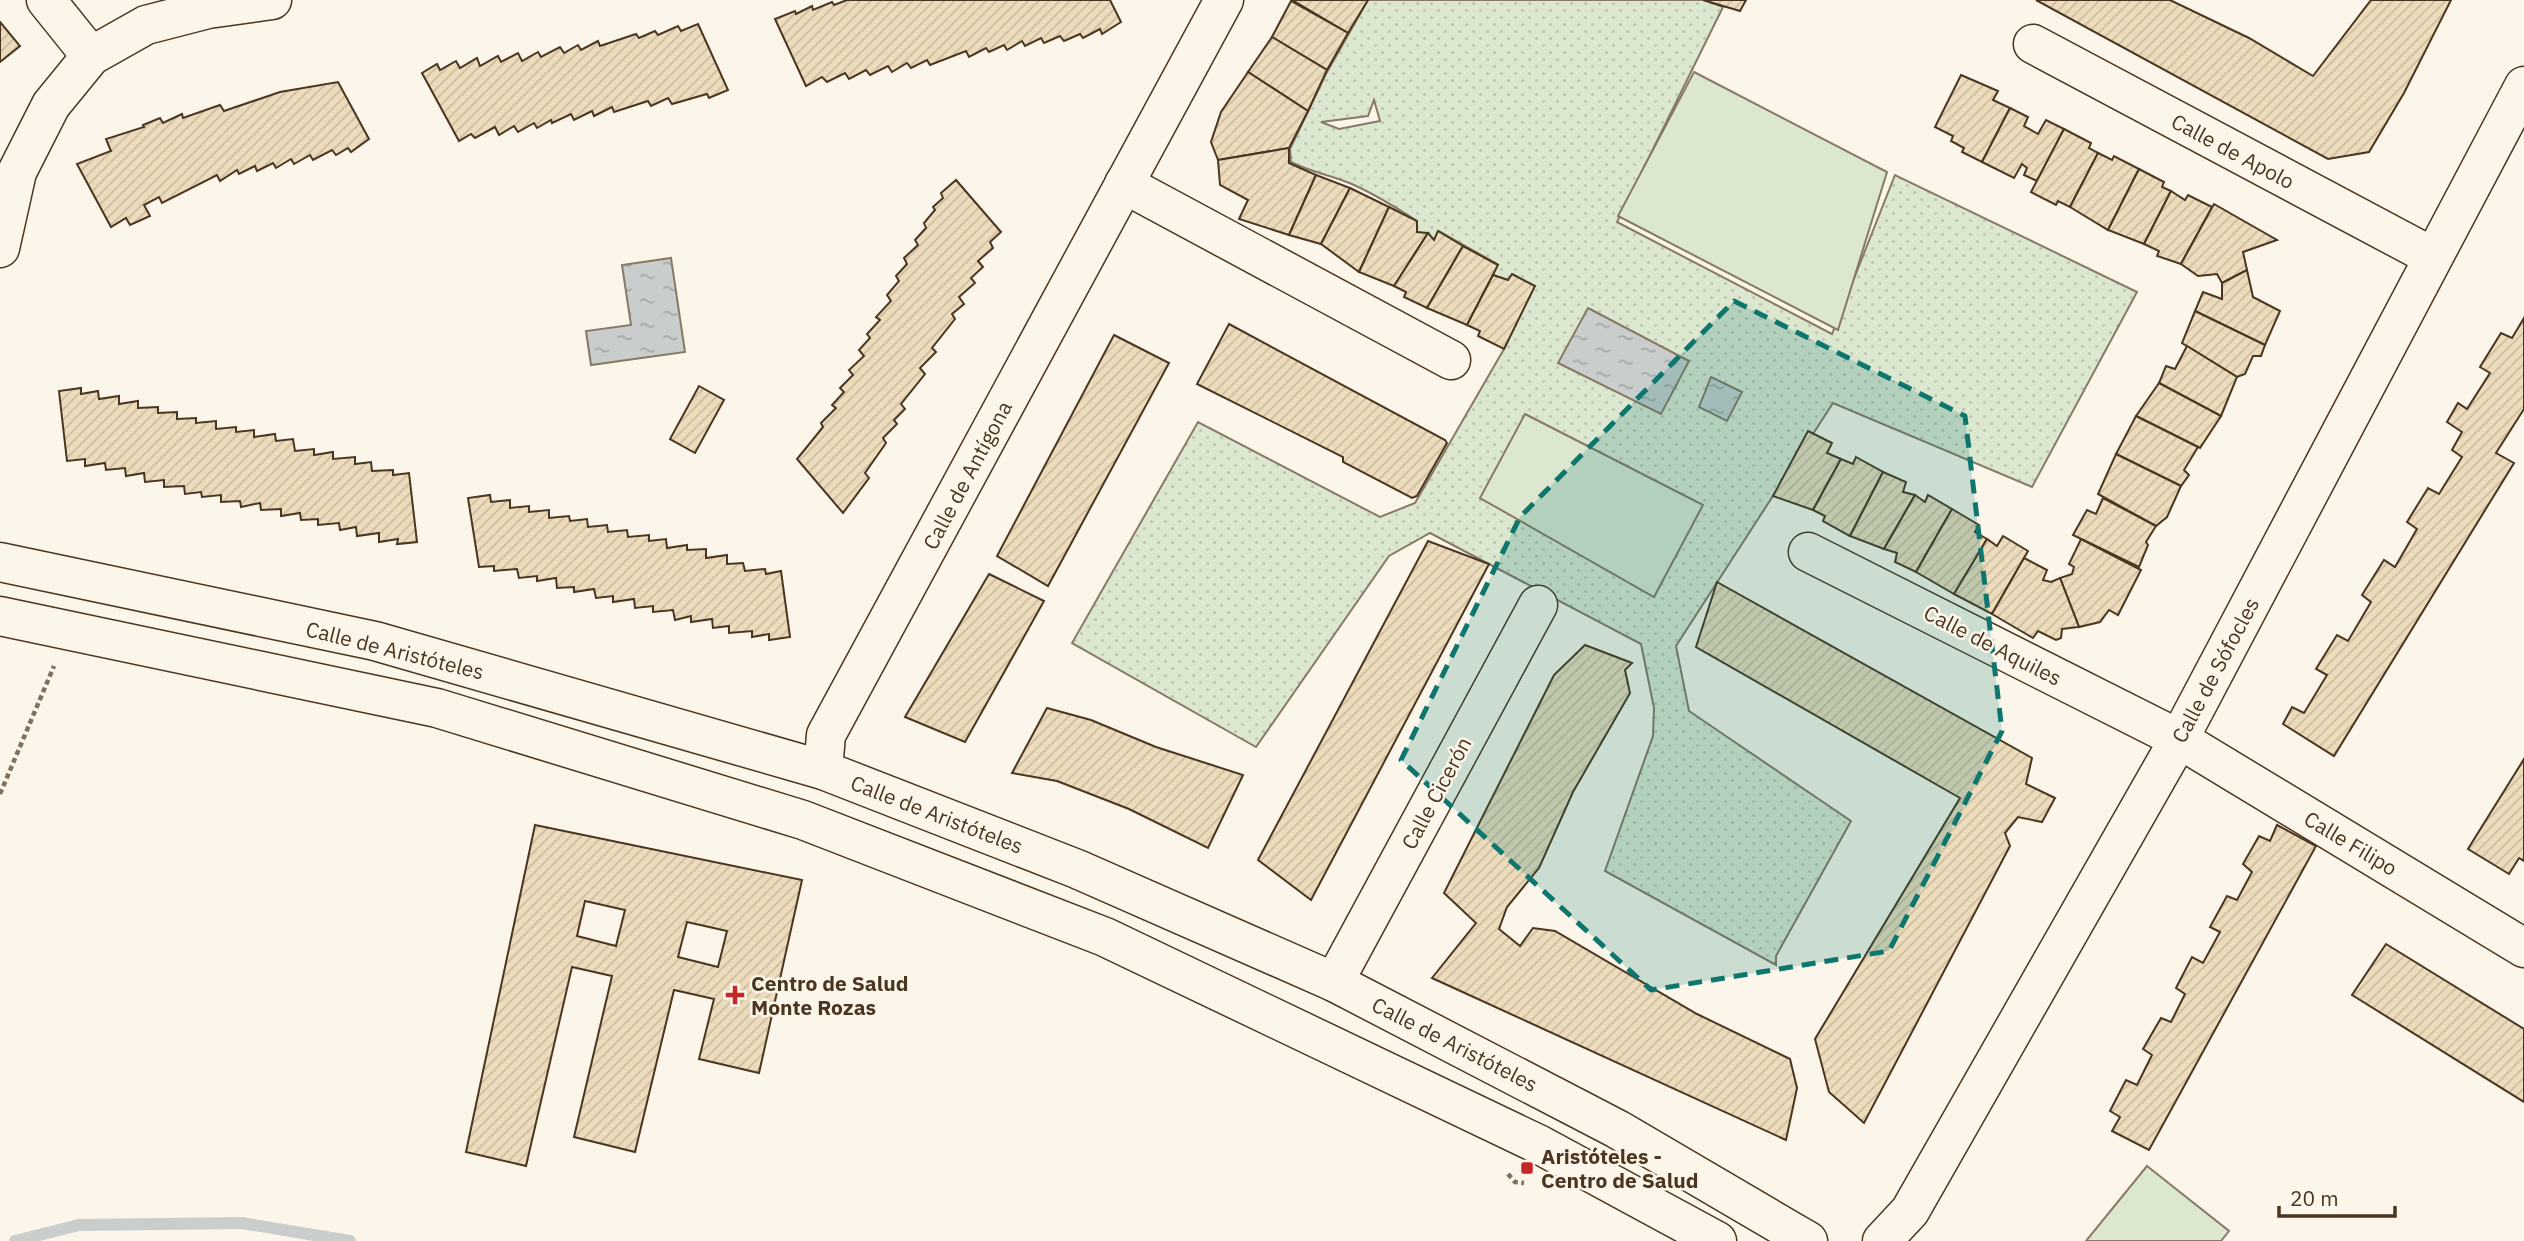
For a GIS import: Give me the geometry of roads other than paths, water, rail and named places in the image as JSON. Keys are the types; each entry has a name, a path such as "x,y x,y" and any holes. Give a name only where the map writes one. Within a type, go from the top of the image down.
{"street":[{"path":"46,0 92,56"},
{"path":"0,248 17,172 51,106 92,56 146,25 208,9 272,0"},
{"name":"Calle de Antígona","path":"824,770 826,735 1224,0"},
{"name":"Calle de Apolo","path":"2033,44 2433,257"},
{"name":"Calle de Sófocles","path":"1882,1241 1910,1211 2179,739 2524,86"},
{"path":"1124,184 1451,360"},
{"name":"Calle de Aquiles","path":"1808,552 2179,739"},
{"name":"Calle de Aristóteles","path":"0,562 375,641 824,770 1077,869 1334,982 1617,1129 1808,1241"},
{"name":"Calle Cicerón","path":"1334,982 1538,605"},
{"path":"0,616 437,708 803,820 1105,937 1540,1144 1717,1241"},
{"name":"Calle Filipo","path":"2179,739 2524,948"}],"water":[{"path":"671,258 685,352 591,365 586,331 631,325 622,265"},
{"path":"1588,308 1689,361 1661,414 1558,363"},
{"path":"1711,377 1742,392 1727,421 1699,407"}],"waterway":[{"path":"15,1241 79,1225 242,1223 350,1241"}],"place":[{"name":"Centro de Salud Monte Rozas","path":"735,995"},
{"name":"Aristóteles - Centro de Salud","path":"1527,1168"}]}
